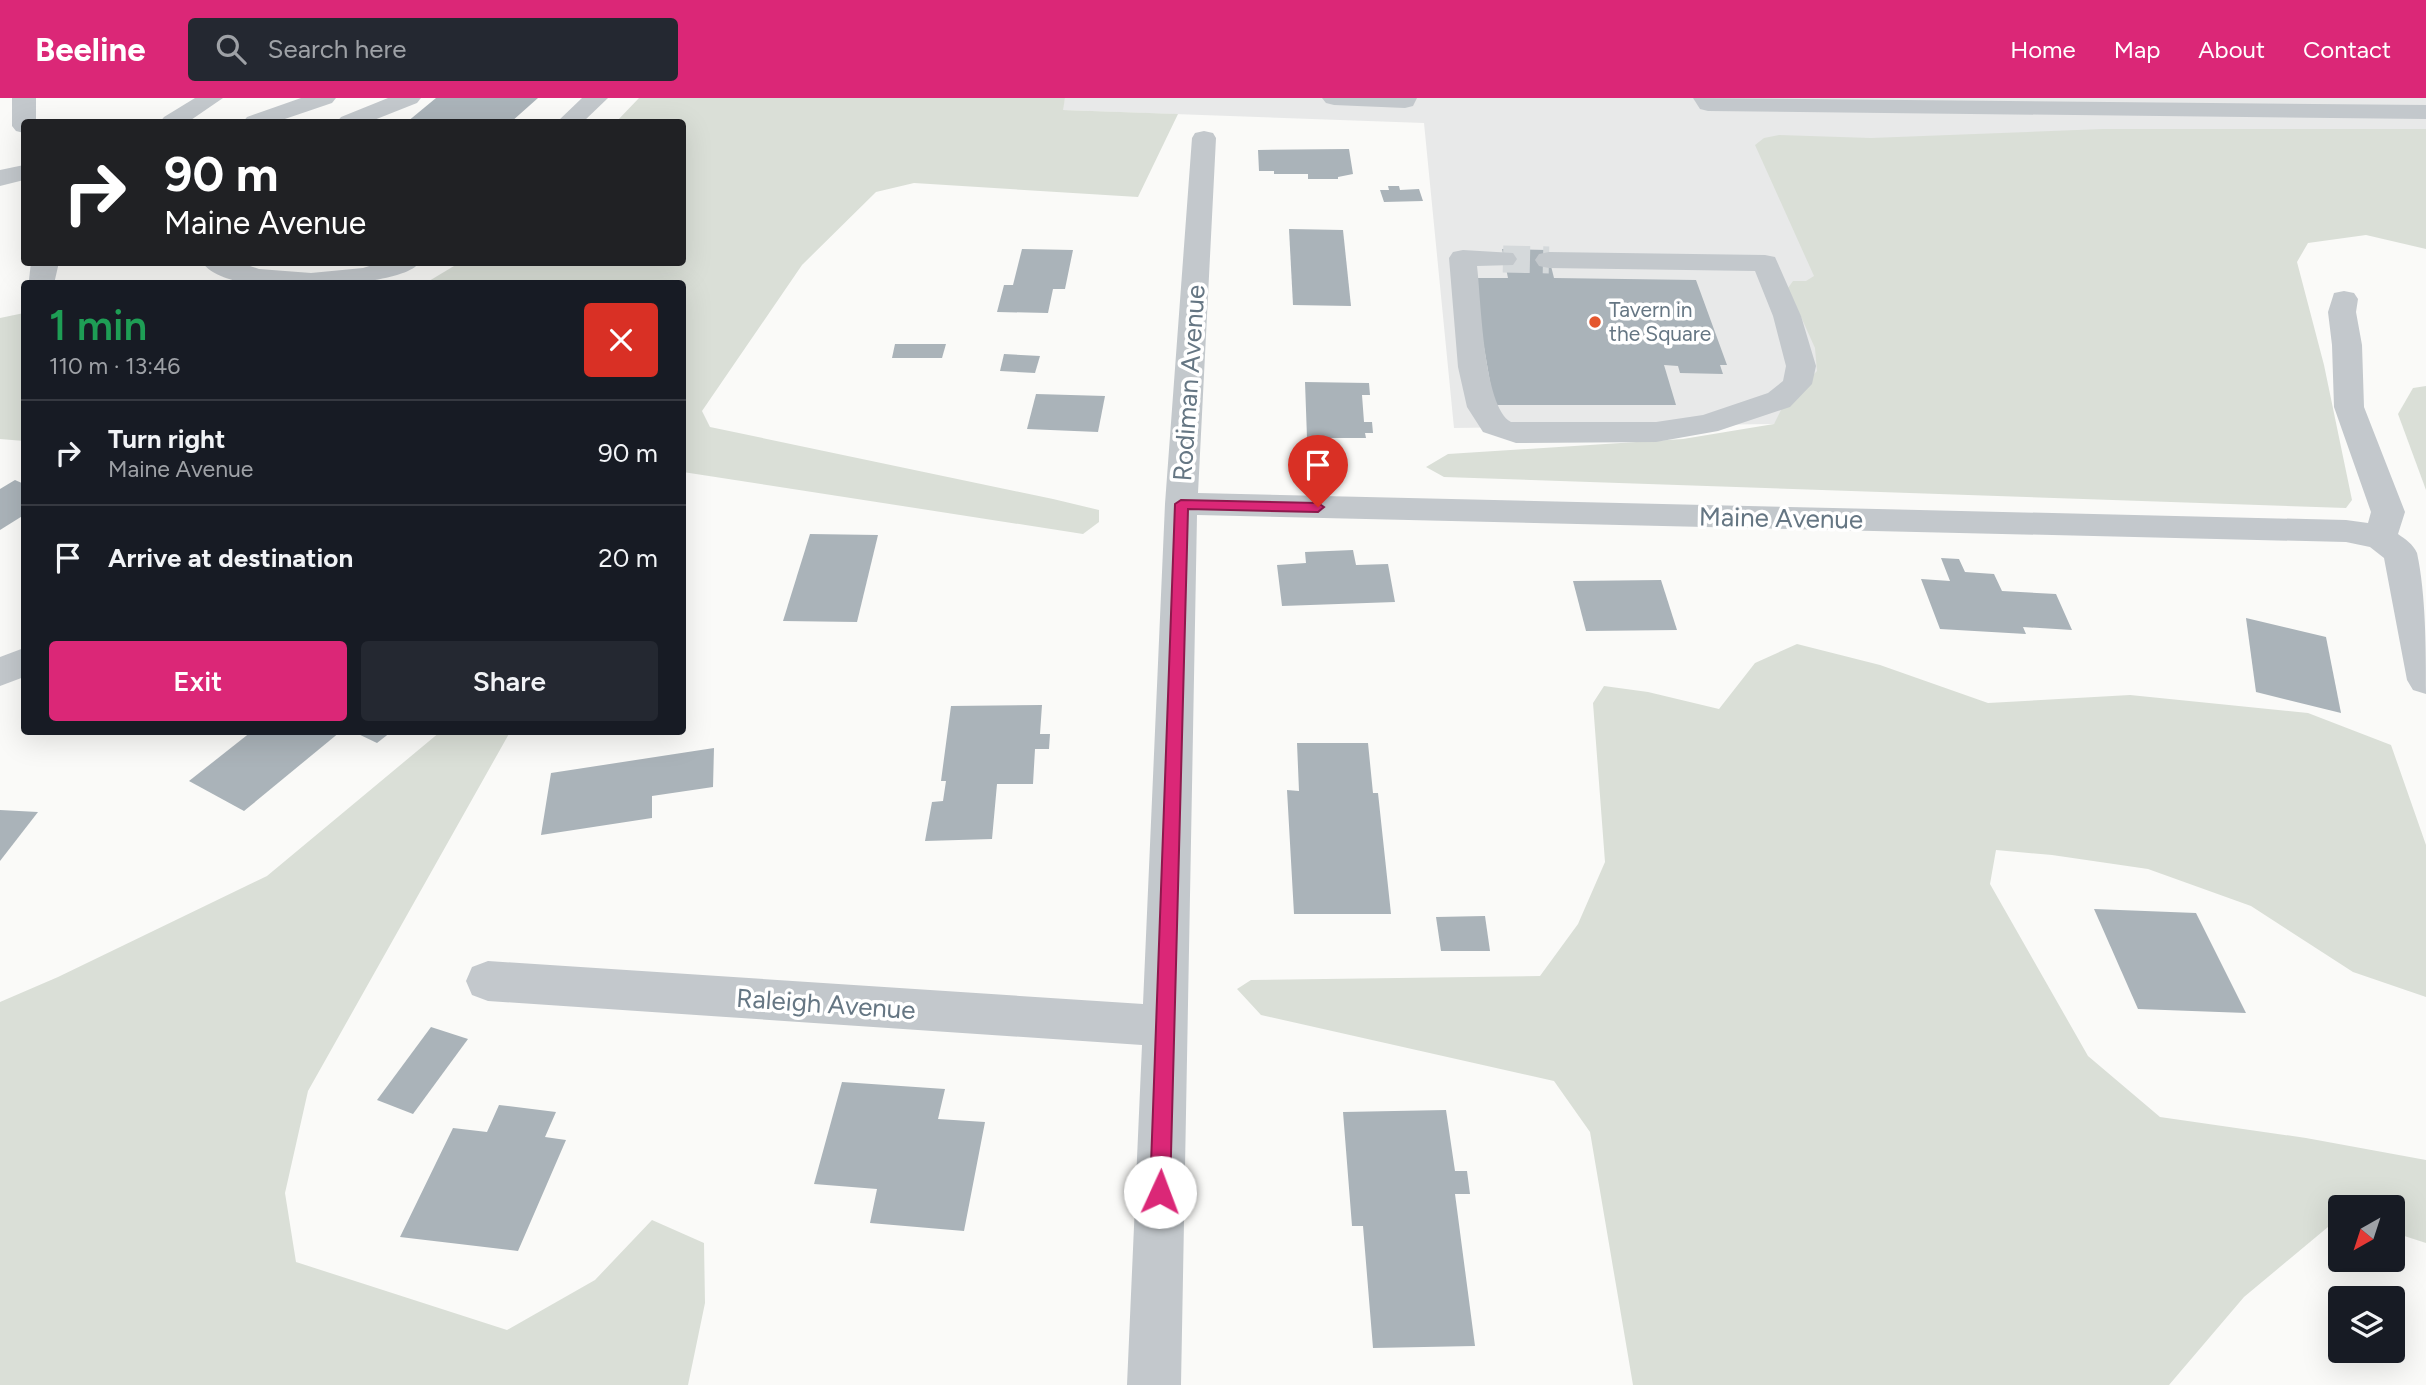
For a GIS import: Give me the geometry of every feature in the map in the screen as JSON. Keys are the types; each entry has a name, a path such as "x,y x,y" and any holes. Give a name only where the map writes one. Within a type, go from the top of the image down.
{"street":[{"path":"24,98 24,119"},
{"path":"177,119 211,98"},
{"path":"272,119 324,98"},
{"path":"356,119 409,98"},
{"path":"572,119 596,98"},
{"path":"1334,98 1405,101 1405,98"},
{"path":"1706,101 2426,112"},
{"name":"Rodiman Avenue","path":"1154,1385 1181,504 1204,138"},
{"path":"0,178 21,174"},
{"path":"1503,259 1463,258 1476,387 1485,416 1497,428 1516,433 1657,432 1707,424 1779,400 1797,384 1801,366 1798,353 1787,316 1765,263 1549,260"},
{"path":"225,266 246,274 308,280"},
{"path":"355,280 379,275 398,266"},
{"path":"2344,299 2342,312 2347,345 2349,407 2388,512 2380,537 2400,552 2426,680"},
{"name":"Maine Avenue","path":"1181,504 2288,529 2346,531 2380,537"},
{"path":"0,672 21,663"},
{"name":"Raleigh Avenue","path":"488,981 1165,1026"}],"shaded area":[{"path":"639,98 1065,98 1063,110 1178,114 1138,197 914,183 876,192 802,265 702,411 710,427 1099,510 1099,522 1083,534 686,472 686,280 431,280 454,266 686,266 686,119 619,119"},
{"path":"1065,98 2426,98 2426,129 2103,129 1774,424 1454,428 1424,123 1062,110"},
{"path":"2103,129 2426,129 2426,249 2366,235 2308,243 2297,262 2324,365 2352,500 2346,508 1444,477 1426,467 1448,454 1683,439 1774,424 1783,406 1817,371 1815,348 1788,288 1793,281 1806,281 1814,276 1755,145 1764,138 1779,135 1871,138"},
{"path":"21,314 21,441 0,439 0,318"},
{"path":"2426,386 2426,490 2398,414 2413,388"},
{"path":"1797,644 1880,665 1988,703 2130,695 2308,713 2391,745 2426,845 2426,997 2353,972 2251,906 2148,869 1996,850 1990,884 2088,1056 2160,1117 2306,1138 2426,1160 2426,1243 2405,1236 2405,1195 2328,1195 2328,1227 2244,1297 2169,1385 1633,1385 1590,1132 1554,1081 1261,1015 1237,989 1251,980 1540,976 1578,924 1605,862 1593,703 1604,686 1648,692 1719,709 1755,663"},
{"path":"436,735 508,735 308,1091 285,1193 296,1262 507,1330 595,1280 652,1220 704,1243 705,1303 688,1385 0,1385 0,1002 58,977 267,876"}],"building":[{"path":"436,98 538,98 514,119 411,119"},
{"path":"1349,149 1353,174 1338,179 1308,179 1308,174 1259,171 1258,150"},
{"path":"1388,186 1399,186 1400,190 1419,189 1423,201 1384,202 1380,190 1389,190"},
{"path":"1289,229 1343,230 1351,306 1293,305"},
{"path":"1022,249 1073,250 1065,289 1053,289 1048,313 997,312 1004,285 1013,285"},
{"name":"Tavern in the Square","path":"1502,249 1547,250 1554,278 1696,280 1727,365 1720,365 1723,374 1680,373 1678,366 1664,365 1676,405 1494,405 1472,278 1508,278"},
{"path":"895,344 946,344 942,358 892,358"},
{"path":"1004,354 1040,356 1035,373 1000,371"},
{"path":"1305,382 1369,383 1370,395 1362,395 1364,422 1372,422 1373,433 1365,433 1366,438 1307,438"},
{"path":"1036,394 1105,396 1098,432 1027,429"},
{"path":"15,480 21,483 21,517 0,530 0,489"},
{"path":"810,534 878,535 857,622 783,621"},
{"path":"1353,550 1356,565 1388,564 1395,602 1282,606 1277,565 1306,563 1305,552"},
{"path":"1941,558 1959,559 1965,572 1994,574 2002,591 2056,594 2072,630 2023,627 2026,634 1940,629 1921,579 1950,581"},
{"path":"1661,580 1677,630 1586,631 1573,581"},
{"path":"2246,618 2326,637 2341,713 2256,692"},
{"path":"1042,705 1040,734 1050,734 1049,749 1035,749 1033,784 997,784 992,839 925,841 932,802 943,801 946,781 941,781 951,706"},
{"path":"247,735 336,735 244,811 189,781"},
{"path":"360,735 387,735 377,743"},
{"path":"1297,743 1368,743 1373,793 1378,793 1391,914 1294,914 1287,790 1299,791"},
{"path":"714,748 713,787 652,796 652,818 541,835 551,773"},
{"path":"0,810 38,812 0,861"},
{"path":"2094,909 2196,913 2246,1013 2138,1009"},
{"path":"1485,916 1490,951 1441,951 1436,917"},
{"path":"431,1027 468,1039 413,1114 377,1100"},
{"path":"842,1082 945,1089 938,1119 985,1122 964,1231 870,1223 877,1189 814,1184"},
{"path":"499,1105 556,1112 545,1137 566,1140 518,1251 400,1237 453,1128 487,1132"},
{"path":"1446,1110 1455,1171 1467,1171 1470,1194 1455,1194 1475,1346 1373,1348 1363,1226 1352,1226 1343,1112"}],"tunnel":[{"path":"1503,259 1549,260"}],"place":[{"name":"Tavern in the Square","path":"1595,322"}],"route":[{"path":"1160,1192 1181,504 1318,507"}]}
